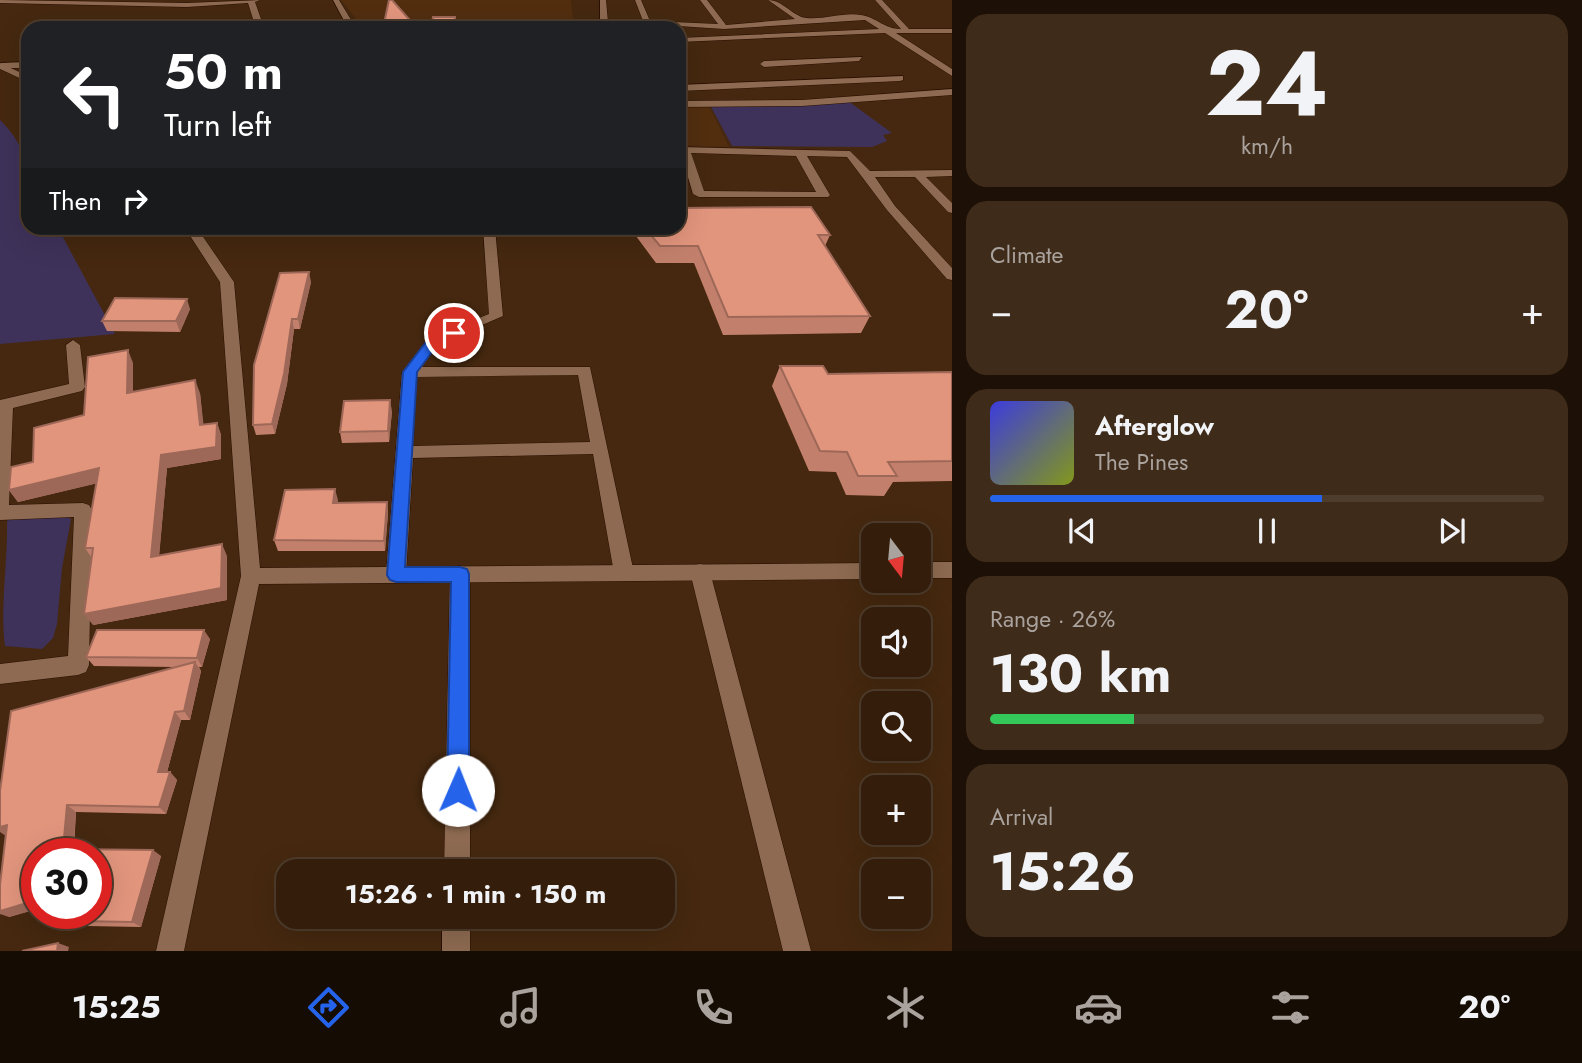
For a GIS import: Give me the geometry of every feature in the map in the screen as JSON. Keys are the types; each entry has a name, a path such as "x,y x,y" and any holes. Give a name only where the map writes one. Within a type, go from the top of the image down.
{"street":[{"path":"0,1 185,3 257,0"},
{"path":"336,0 348,21"},
{"path":"603,0 604,21"},
{"path":"638,0 646,21"},
{"path":"703,0 724,27"},
{"path":"771,0 802,20"},
{"path":"878,0 906,30"},
{"path":"251,1 257,21"},
{"path":"686,25 724,27 857,16 867,18 952,73"},
{"path":"686,40 735,40 906,30 952,31"},
{"path":"735,40 745,48"},
{"path":"754,56 764,64 859,59"},
{"path":"764,64 762,74 776,84"},
{"path":"0,66 21,65"},
{"path":"0,66 21,76"},
{"path":"686,88 900,78"},
{"path":"686,104 802,103 952,92"},
{"path":"686,150 850,154 891,208 952,276"},
{"path":"686,160 699,194 824,195 800,153"},
{"path":"867,174 952,173"},
{"path":"918,174 952,210"},
{"path":"170,951 251,576 227,282 196,235"},
{"path":"396,575 410,372 433,341 496,316 490,235"},
{"path":"0,674 78,666 83,510 0,513 5,404 78,387 73,345"},
{"path":"410,372 585,370 624,572"},
{"path":"404,452 600,448"},
{"path":"251,576 861,570"},
{"path":"931,570 952,570"},
{"path":"700,572 797,951"},
{"path":"457,859 460,574"},
{"path":"456,929 456,951"}],"shaded area":[{"path":"341,0 571,0 573,21 358,21"},
{"path":"848,101 892,133 883,135 887,141 872,147 732,146 710,105"},
{"path":"709,106 729,147 686,145 686,107"},
{"path":"0,120 21,149 21,235 62,235 115,334 0,344"},
{"path":"25,511 56,513 71,519 62,568 57,624 53,638 42,649 5,646 3,615 7,521"}],"building":[{"path":"389,0 392,0 411,21 384,21"},
{"path":"433,17 455,17 455,21 432,21"},
{"path":"811,207 830,235 818,235 870,316 728,317 698,246 660,246 651,235 686,235 686,208"},
{"path":"309,272 298,319 292,319 284,374 272,424 253,425 254,365 280,273"},
{"path":"115,298 187,299 176,321 102,321"},
{"path":"128,350 127,393 195,380 200,425 217,423 216,447 161,455 151,557 222,544 221,588 84,614 93,548 85,548 99,468 9,490 11,467 33,462 34,428 84,415 88,357"},
{"path":"780,366 823,366 828,374 951,372 952,461 888,462 897,476 858,476 847,452 820,451"},
{"path":"390,400 388,431 340,432 344,401"},
{"path":"335,489 333,503 387,502 384,541 274,540 285,490"},
{"path":"97,630 204,630 197,658 86,657"},
{"path":"195,662 184,711 175,712 158,772 170,772 159,807 67,805 64,838 21,838 21,905 0,911 0,885 7,825 0,827 0,791 11,711"},
{"path":"112,850 153,850 132,922 112,922"},
{"path":"58,943 57,951 22,951"}],"route":[{"path":"454,333 433,341 410,372 396,575 460,574 458,790"}]}
